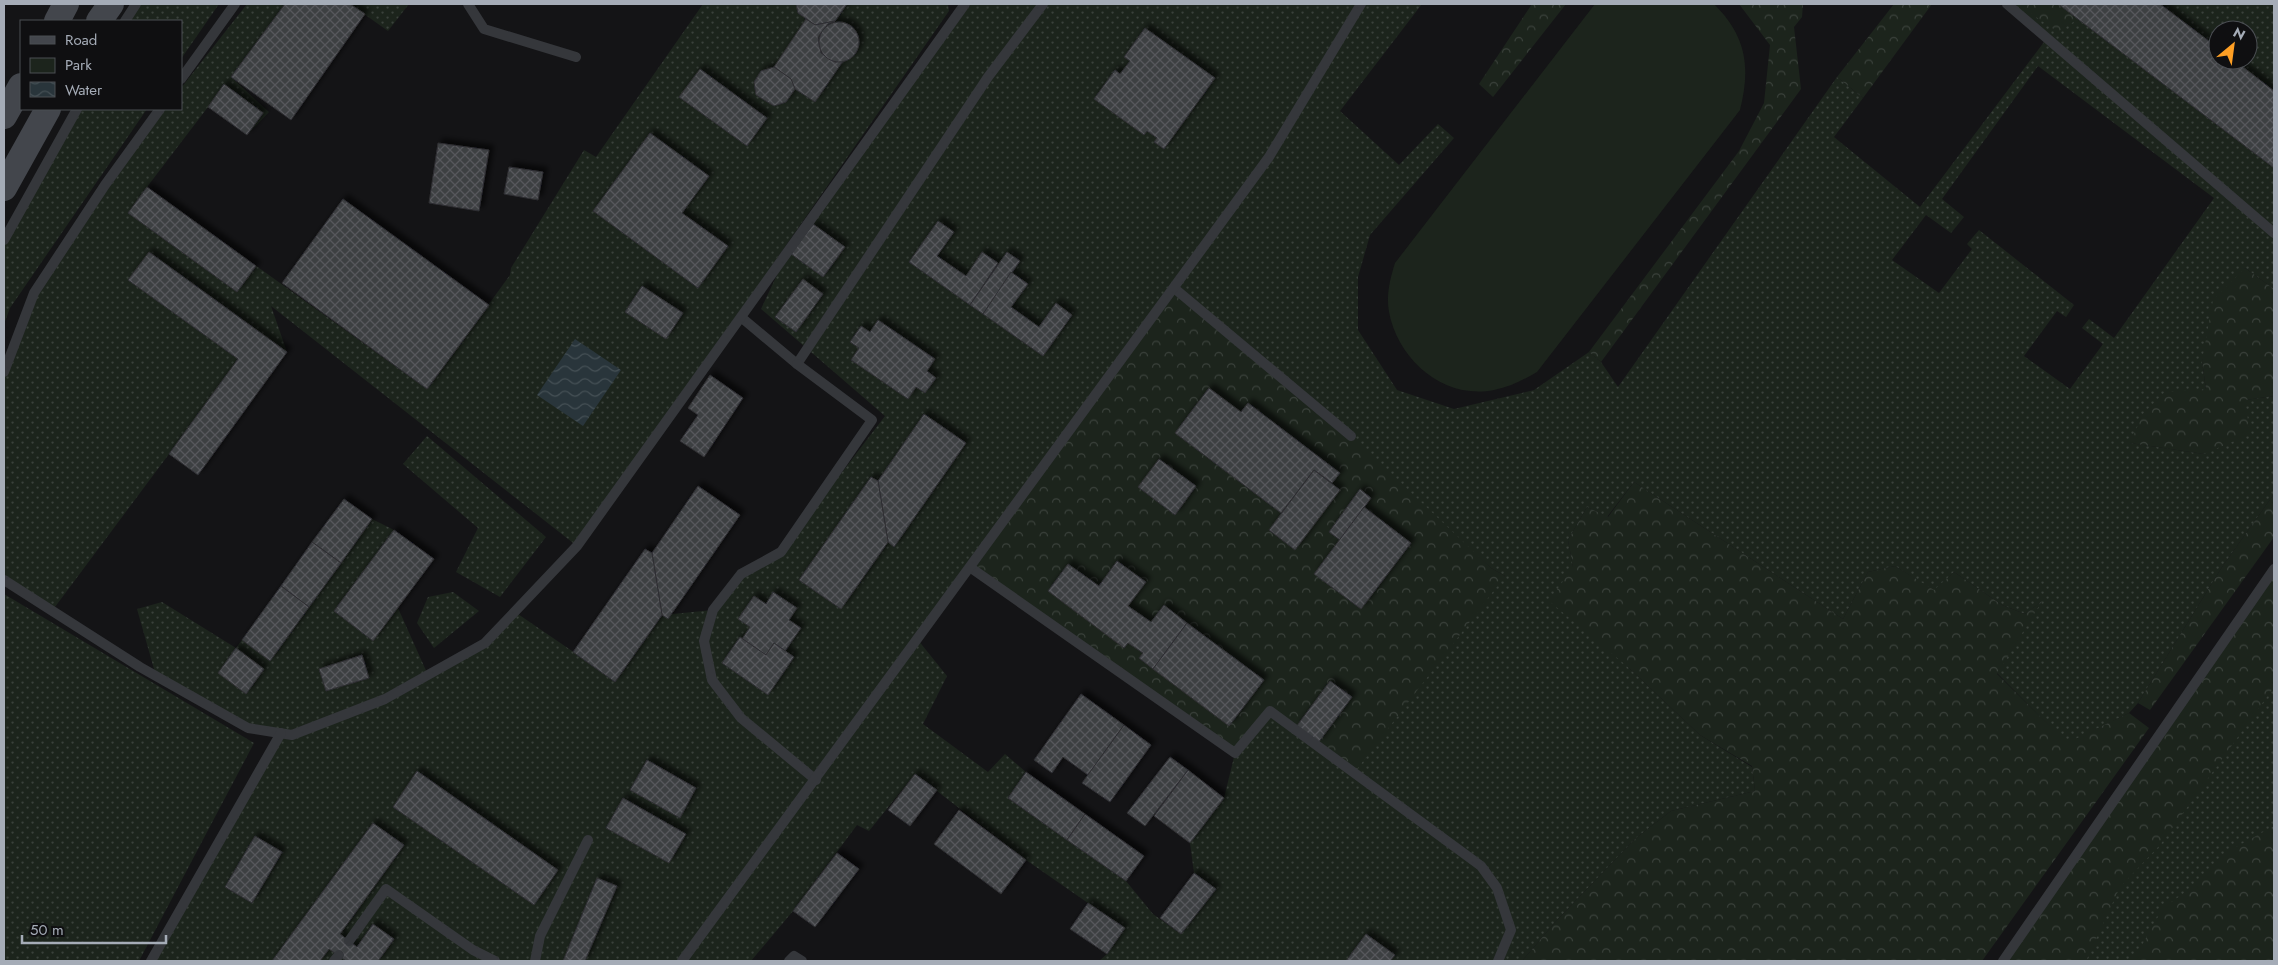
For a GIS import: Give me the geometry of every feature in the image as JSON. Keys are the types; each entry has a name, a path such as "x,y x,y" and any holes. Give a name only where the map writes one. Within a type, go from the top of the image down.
{"main road":[{"path":"46,4 47,20"},
{"path":"58,20 66,4"},
{"path":"100,20 111,4"},
{"path":"4,116 20,88"},
{"path":"4,188 47,110"}],"lane":[{"path":"126,20 136,4"},
{"path":"182,78 235,4"},
{"path":"468,4 484,29 576,57"},
{"path":"4,580 140,668 248,728 292,735 385,699 485,643 577,546 965,4"},
{"path":"797,364 988,77 1043,4"},
{"path":"682,961 1270,157 1362,4"},
{"path":"2007,4 2274,233"},
{"path":"4,240 76,110"},
{"path":"4,372 34,293 105,185 159,110"},
{"path":"1174,288 1351,436"},
{"path":"742,318 797,364 872,420 781,552 741,574 713,610 704,640 712,680 741,718 816,780"},
{"path":"971,568 1235,754 1270,711 1481,866 1497,888 1510,930 1498,961"},
{"path":"2004,961 2274,569"},
{"path":"151,961 281,733"},
{"path":"535,961 540,936 588,840"},
{"path":"349,941 386,889 473,950 495,961"},
{"path":"789,961 794,956 802,961"}],"green space":[{"path":"136,4 219,4 182,58 182,20 126,20"},
{"path":"247,4 285,4 231,77 269,112 247,135 208,107 147,187 427,389 510,275 511,268 584,150 596,157 703,4 948,4 949,11 577,546 271,306 287,352 198,475 169,454 52,611 4,580 4,372 34,293 164,110 182,110 182,87"},
{"path":"350,4 409,4 388,31"},
{"path":"971,4 1422,4 1340,111 1399,165 1438,124 1454,138 1370,235 1358,277 1358,330 1397,390 1454,409 1534,390 1589,352 1601,362 1618,387 1837,77 1863,98 1834,137 1920,207 2047,38 2007,4 2274,4 2274,289 2245,268 2202,361 2206,390 2130,443 2204,454 2245,400 2274,396 2274,494 2222,567 2138,703 2129,713 2067,744 1997,673 2041,602 2025,614 2002,605 1954,572 1934,591 1895,566 1868,572 1843,619 1634,482 1607,517 1587,507 1568,540 1573,567 1628,667 1700,735 1752,767 1755,791 1671,811 1636,838 1558,919 1522,961 1099,961 1107,954 1124,928 1026,860 915,774 869,831 857,825 793,911 751,961 151,961 281,734 248,728 156,676 137,609 162,602 236,648 344,499 372,519 394,530 434,559 398,608 428,675 485,643 515,612 616,681 662,615 713,610 741,574 781,552 885,416 761,309 784,260","holes":["2038,66 2214,198 2114,338 2089,319 2082,328 2103,344 2070,389 2024,356 2057,311 2066,317 2074,305 1979,230 1967,244 1972,249 1939,293 1892,260 1926,215 1951,233 1964,217 1942,199","1174,288 1491,568 1505,576 1270,711 1235,753 1224,798 1190,843 1194,873 1216,889 1181,934 1153,914 1126,881 1008,798 1026,772 1005,754 988,772 923,724 947,676 918,640"]},
{"path":"1532,4 1566,4 1493,97 1479,84"},
{"path":"1595,4 1714,4 1733,28 1743,52 1745,79 1740,110 1537,372 1500,389 1476,391 1458,389 1426,373 1402,346 1394,330 1388,299 1395,263"},
{"path":"1739,4 1803,4 1802,17 1794,27 1801,89 1601,362 1589,352 1739,151 1764,103 1770,45"},
{"path":"1894,4 1932,4 1863,98 1837,77"},
{"path":"2017,4 2059,4 2078,19 2058,32"},
{"path":"76,110 146,110 10,308 4,324 4,240"},
{"path":"2245,268 2274,289 2274,396 2245,400 2250,434 2204,454 2130,443 2143,414 2165,392 2206,389 2202,361 2213,300"},
{"path":"1174,288 1351,436 1491,568 1505,576 1354,773 1270,711 1235,753 971,568"},
{"path":"427,436 546,537 500,597 456,572 478,528 403,464"},
{"path":"1634,482 1843,619 1868,572 1895,566 1934,590 1954,572 2002,605 2025,614 2042,601 1997,674 2067,743 2129,713 2149,728 1982,961 1522,961 1558,919 1636,838 1671,811 1755,791 1752,766 1700,735 1628,667 1549,601 1573,567 1568,540 1587,507 1608,517"},
{"path":"2274,494 2274,537 2150,710 2138,703 2222,567"},
{"path":"2274,569 2274,961 2003,961"},
{"path":"2274,569 2274,687 2160,845 2120,887 2086,961 2003,961"},
{"path":"453,592 479,611 434,648 417,623 428,597"},
{"path":"4,594 254,743 139,961 4,961"},
{"path":"2274,826 2274,961 2133,961 2163,908 2197,884 2227,852"}],"water":[{"path":"575,339 621,370 583,426 537,395"}],"building":[{"path":"285,4 350,4 365,14 291,120 231,77"},
{"path":"796,4 847,4 835,21 815,25 798,13"},
{"path":"2058,4 2160,4 2208,40 2208,70 2247,70 2274,91 2274,168"},
{"path":"806,19 815,25 835,21 828,24 818,37 821,53 835,62 843,61 815,102 795,89 791,79 774,67"},
{"path":"835,22 843,22 850,25 856,31 859,42 856,53 850,59 843,62 835,62 828,59 822,53 819,46 819,38 822,31 828,25"},
{"path":"1145,28 1215,78 1164,149 1154,142 1157,138 1147,131 1144,135 1094,99 1115,70 1120,74 1130,61 1124,57"},
{"path":"774,67 791,79 795,89 786,102 774,106 756,95 754,82 761,71"},
{"path":"700,69 767,118 747,146 679,97"},
{"path":"224,84 263,113 247,135 208,107"},
{"path":"650,133 709,176 682,213 728,246 698,288 593,211"},
{"path":"438,143 489,150 479,211 429,203"},
{"path":"509,167 543,172 538,200 504,194"},
{"path":"147,187 256,266 237,292 128,213"},
{"path":"343,199 489,305 427,389 282,283"},
{"path":"938,221 954,232 937,256 966,276 982,252 998,263 970,305 909,262"},
{"path":"813,224 845,247 823,277 791,254"},
{"path":"149,252 287,352 198,475 169,454 238,359 128,280"},
{"path":"1007,252 1020,261 983,314 970,305"},
{"path":"1011,272 1028,284 1011,307 1039,327 1056,303 1072,315 1043,356 983,314"},
{"path":"803,279 823,294 796,332 775,317"},
{"path":"642,286 683,313 666,339 625,312"},
{"path":"878,320 935,359 927,371 936,378 925,393 916,387 908,399 851,360 859,348 850,342 861,326 870,332"},
{"path":"710,375 743,398 704,457 680,441 698,415 688,408"},
{"path":"1209,388 1241,412 1248,403 1340,473 1332,483 1314,470 1281,513 1175,433"},
{"path":"924,414 966,443 894,547 888,542 878,481"},
{"path":"1159,459 1196,486 1175,515 1138,487"},
{"path":"1314,470 1340,490 1295,550 1269,530"},
{"path":"871,477 878,481 888,542 841,609 799,580"},
{"path":"698,486 740,515 668,619 662,615 652,553"},
{"path":"1360,489 1371,498 1340,540 1329,532"},
{"path":"344,499 372,519 341,563 312,542"},
{"path":"1364,507 1411,543 1361,609 1314,574"},
{"path":"394,530 434,559 373,641 334,611"},
{"path":"312,542 341,563 309,607 281,586"},
{"path":"645,549 652,553 662,615 615,682 573,652"},
{"path":"1117,561 1146,582 1128,606 1151,622 1164,605 1187,623 1153,669 1139,658 1143,653 1128,643 1124,648 1048,591 1068,564 1099,586"},
{"path":"281,586 309,607 270,661 242,640"},
{"path":"773,592 797,608 789,620 801,628 785,651 774,643 766,655 742,639 750,627 738,619 754,596 766,604"},
{"path":"1187,623 1264,680 1229,726 1153,669"},
{"path":"740,637 766,655 774,643 794,657 768,695 722,663"},
{"path":"236,648 264,669 246,694 218,673"},
{"path":"362,655 369,678 326,691 319,669"},
{"path":"1330,681 1352,697 1318,743 1296,727"},
{"path":"1081,694 1124,725 1088,775 1063,757 1052,773 1034,760"},
{"path":"1124,725 1151,745 1110,802 1082,783"},
{"path":"1170,757 1188,770 1145,826 1127,813"},
{"path":"647,760 696,788 680,818 630,790"},
{"path":"1188,770 1224,798 1190,843 1154,816"},
{"path":"417,771 558,870 534,905 393,807"},
{"path":"1026,772 1085,814 1067,840 1008,798"},
{"path":"915,774 937,790 910,826 888,810"},
{"path":"623,798 686,834 669,863 606,828"},
{"path":"959,810 1026,860 1001,894 934,844"},
{"path":"1085,814 1144,856 1126,881 1067,840"},
{"path":"373,823 404,845 340,934 357,947 373,924 394,939 378,961 346,961 329,949 320,961 272,961"},
{"path":"255,836 282,852 252,903 225,887"},
{"path":"837,853 859,869 815,927 793,911"},
{"path":"1194,873 1216,889 1181,934 1160,918"},
{"path":"597,878 617,886 585,961 563,961"},
{"path":"1088,903 1125,928 1107,954 1070,929"},
{"path":"1366,934 1395,955 1390,961 1346,961"}]}
